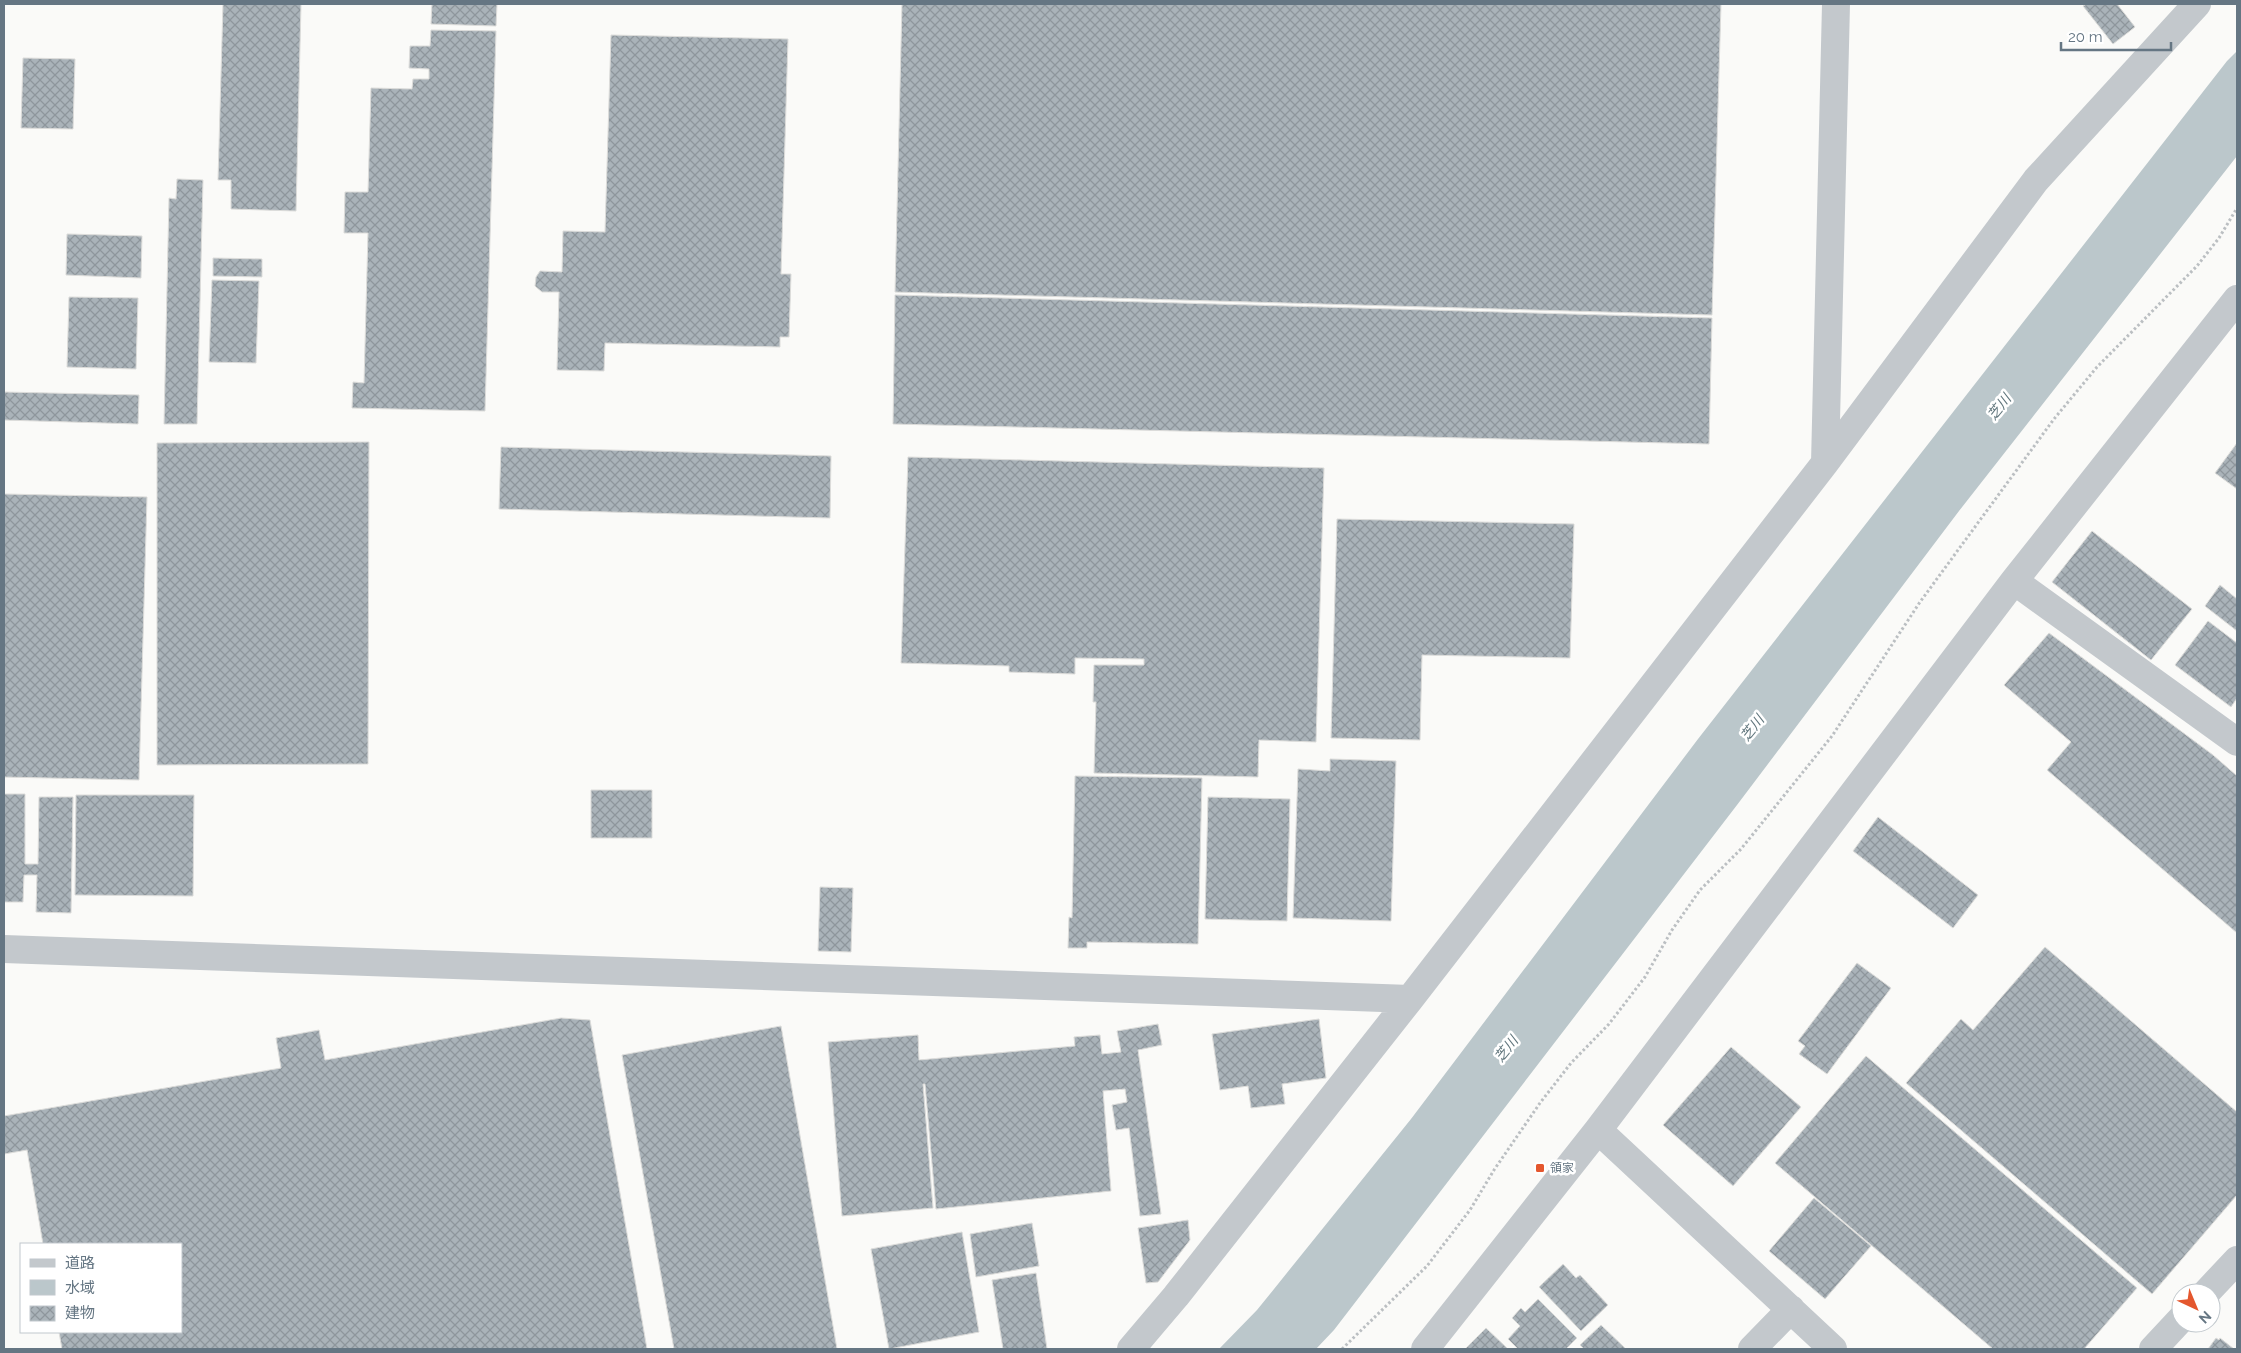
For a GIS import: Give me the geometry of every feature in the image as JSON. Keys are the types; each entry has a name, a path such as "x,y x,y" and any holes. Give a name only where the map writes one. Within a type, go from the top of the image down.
{"street":[{"path":"1825,463 1836,4"},
{"path":"1131,1349 1176,1296 1410,999 1825,463 2036,180 2197,4"},
{"path":"1425,1349 1598,1130 2014,581 2237,299"},
{"path":"2014,581 2237,742"},
{"path":"4,948 1410,999"},
{"path":"1598,1130 1833,1349"},
{"path":"2215,1283 2237,1260"},
{"path":"1752,1349 1791,1309"},
{"path":"2153,1349 2171,1330"}],"path":[{"path":"1342,1349 1427,1266 1470,1210 1494,1170 1546,1096 1571,1063 1609,1024 1645,977 1672,930 1700,890 1741,849 1832,736 1948,563 2054,419 2096,367 2197,266 2219,238 2237,208"}],"water":[{"name":"芝川","path":"2237,51 2237,156 1959,511 1737,805 1334,1330 1316,1349 1219,1349 1257,1310 1411,1119 1698,739 2227,61"}],"building":[{"path":"223,4 301,4 296,211 231,209 231,180 218,180"},
{"path":"432,4 497,4 496,26 431,24"},
{"path":"902,4 1721,4 1712,315 895,292"},
{"path":"2087,4 2117,4 2135,27 2113,44 2083,6"},
{"path":"431,30 496,31 485,411 352,408 353,382 364,383 368,233 344,233 345,192 368,192 371,88 412,89 413,79 429,79 429,69 409,68 410,46 430,46"},
{"path":"611,35 788,39 781,274 791,274 789,337 780,337 780,347 605,343 604,371 557,370 559,292 542,292 535,286 536,277 540,271 562,272 563,231 605,232"},
{"path":"23,58 75,59 73,129 21,128"},
{"path":"177,179 203,180 197,424 164,424 169,198 176,199"},
{"path":"67,234 142,236 141,278 66,275"},
{"path":"213,258 262,259 262,277 213,276"},
{"path":"212,280 259,281 256,363 209,362"},
{"path":"895,295 1712,318 1709,444 893,424"},
{"path":"69,297 138,298 136,369 67,367"},
{"path":"4,392 139,395 138,424 4,420"},
{"path":"369,442 368,764 157,765 157,443"},
{"path":"2237,443 2237,489 2215,473"},
{"path":"501,447 831,456 830,518 499,509"},
{"path":"908,457 1324,468 1316,742 1259,740 1258,777 1094,773 1096,702 1093,702 1094,665 1144,665 1144,659 1075,658 1075,674 1009,672 1009,666 901,663"},
{"path":"4,494 147,497 139,780 4,777"},
{"path":"1337,519 1574,524 1570,658 1422,655 1420,740 1331,738"},
{"path":"2092,531 2192,609 2151,660 2052,582"},
{"path":"2220,585 2237,599 2237,631 2205,606"},
{"path":"2208,621 2237,643 2237,698 2231,707 2175,665"},
{"path":"2049,633 2213,755 2237,776 2237,933 2047,770 2071,742 2004,685"},
{"path":"1330,759 1396,761 1391,921 1293,918 1298,769 1330,771"},
{"path":"1075,776 1202,778 1198,944 1087,942 1087,948 1068,948 1069,917 1072,918"},
{"path":"591,790 652,790 652,838 591,838"},
{"path":"4,794 25,794 25,864 38,864 39,797 73,797 71,913 36,912 37,875 24,875 23,902 4,902"},
{"path":"76,795 194,795 193,896 75,895"},
{"path":"1208,797 1290,799 1287,921 1205,919"},
{"path":"1878,817 1978,895 1953,928 1853,851"},
{"path":"820,887 853,888 851,952 818,951"},
{"path":"2045,947 2237,1112 2237,1195 2152,1294 1906,1083 1961,1019 1973,1030"},
{"path":"1857,963 1891,988 1827,1074 1799,1054 1805,1046 1798,1041"},
{"path":"561,1018 590,1020 647,1349 62,1349 59,1333 182,1333 182,1243 43,1243 27,1150 4,1154 4,1116 281,1068 276,1038 319,1030 325,1060"},
{"path":"1319,1019 1326,1078 1282,1084 1285,1104 1251,1108 1248,1086 1220,1090 1212,1034"},
{"path":"1158,1024 1162,1045 1138,1050 1161,1214 1140,1216 1129,1128 1116,1130 1112,1105 1127,1102 1125,1089 1103,1091 1111,1191 936,1209 925,1084 923,1084 933,1208 842,1216 828,1042 918,1035 919,1060 1075,1046 1074,1037 1100,1035 1102,1054 1121,1052 1117,1031"},
{"path":"781,1026 837,1349 674,1349 622,1055"},
{"path":"1731,1047 1801,1107 1733,1186 1663,1125"},
{"path":"1866,1056 2137,1288 2084,1349 1993,1349 1775,1163"},
{"path":"1814,1198 1871,1246 1825,1299 1769,1251"},
{"path":"1188,1220 1190,1240 1158,1282 1146,1283 1138,1228"},
{"path":"1032,1223 1039,1266 976,1277 970,1234"},
{"path":"962,1232 979,1332 889,1349 871,1249"},
{"path":"1563,1264 1576,1278 1580,1275 1608,1305 1581,1331 1539,1287"},
{"path":"1036,1273 1047,1349 1003,1349 992,1280"},
{"path":"1538,1299 1577,1338 1566,1349 1518,1349 1508,1339 1520,1326 1512,1318 1521,1308 1525,1312"},
{"path":"1601,1325 1626,1349 1584,1349 1580,1345"},
{"path":"1486,1328 1508,1349 1465,1349"},
{"path":"2216,1338 2219,1340 2220,1338 2234,1349 2208,1349"}],"place":[{"name":"領家","path":"1540,1168"}]}
